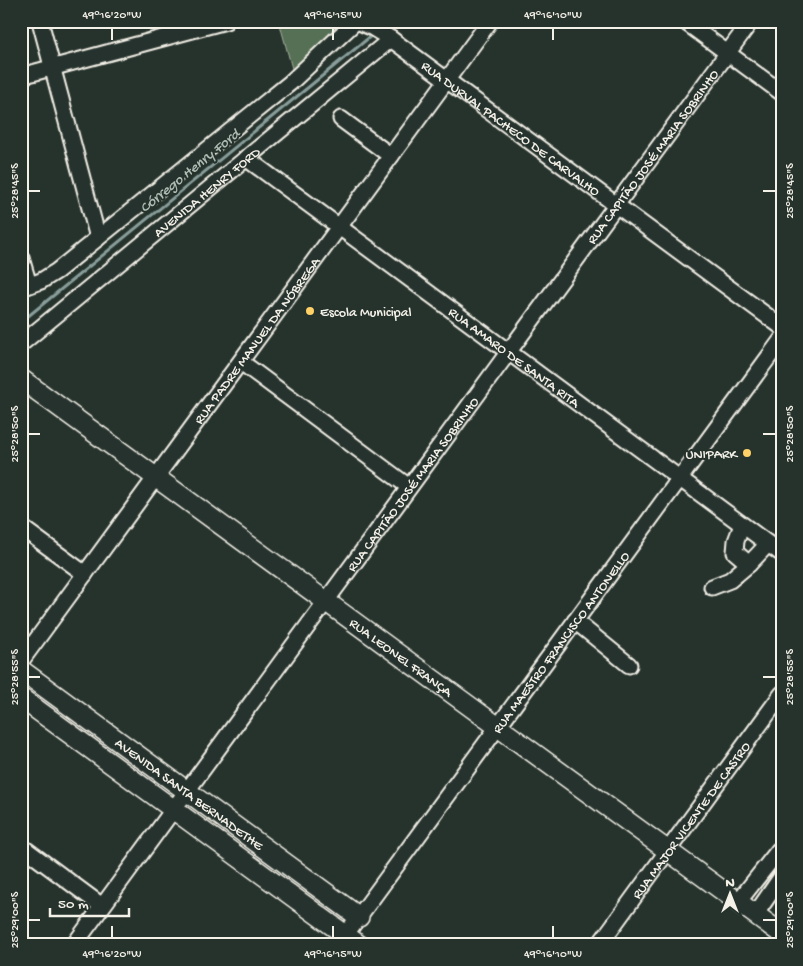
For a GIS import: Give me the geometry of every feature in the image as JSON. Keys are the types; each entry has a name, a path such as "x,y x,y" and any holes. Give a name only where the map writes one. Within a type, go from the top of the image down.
{"main road":[{"name":"RUA LEONEL FRANÇA","path":"21,379 782,934"},
{"name":"AVENIDA SANTA BERNADETHE","path":"21,670 359,917"},
{"name":"AVENIDA SANTA BERNADETHE","path":"21,698 347,942"}],"street":[{"path":"40,21 98,238"},
{"path":"21,76 226,21"},
{"path":"21,258 25,286 50,277 290,82 356,21"},
{"name":"RUA DURVAL PACHECO DE CARVALHO","path":"356,21 373,28 391,39 782,327"},
{"name":"RUA PADRE MANUEL DA NÓBREGA","path":"21,661 490,21"},
{"path":"684,21 782,93"},
{"name":"RUA CAPITÃO JOSÉ MARIA SOBRINHO","path":"74,945 751,21"},
{"name":"AVENIDA HENRY FORD","path":"21,344 391,39"},
{"path":"341,119 391,156"},
{"name":"RUA AMARO DE SANTA RITA","path":"246,158 782,554"},
{"name":"RUA MAESTRO FRANCISCO ANTONELLO","path":"347,942 359,917 782,339"},
{"path":"241,362 410,487"},
{"path":"742,525 736,541 735,552 749,564"},
{"path":"21,528 85,574"},
{"path":"712,587 730,580 768,544"},
{"path":"575,620 629,665"},
{"name":"RUA MAJOR VICENTE DE CASTRO","path":"599,945 782,694"},
{"path":"21,846 102,906"},
{"path":"738,902 779,850"},
{"path":"755,915 782,876"}],"green space":[{"path":"279,21 321,21 341,27 293,72"}],"waterway":[{"name":"Córrego Henry Ford","path":"385,25 389,21"},
{"name":"Córrego Henry Ford","path":"21,322 371,36"}],"place":[{"name":"Escola Municipal","path":"310,311"},
{"name":"UNIPARK","path":"747,453"}]}
